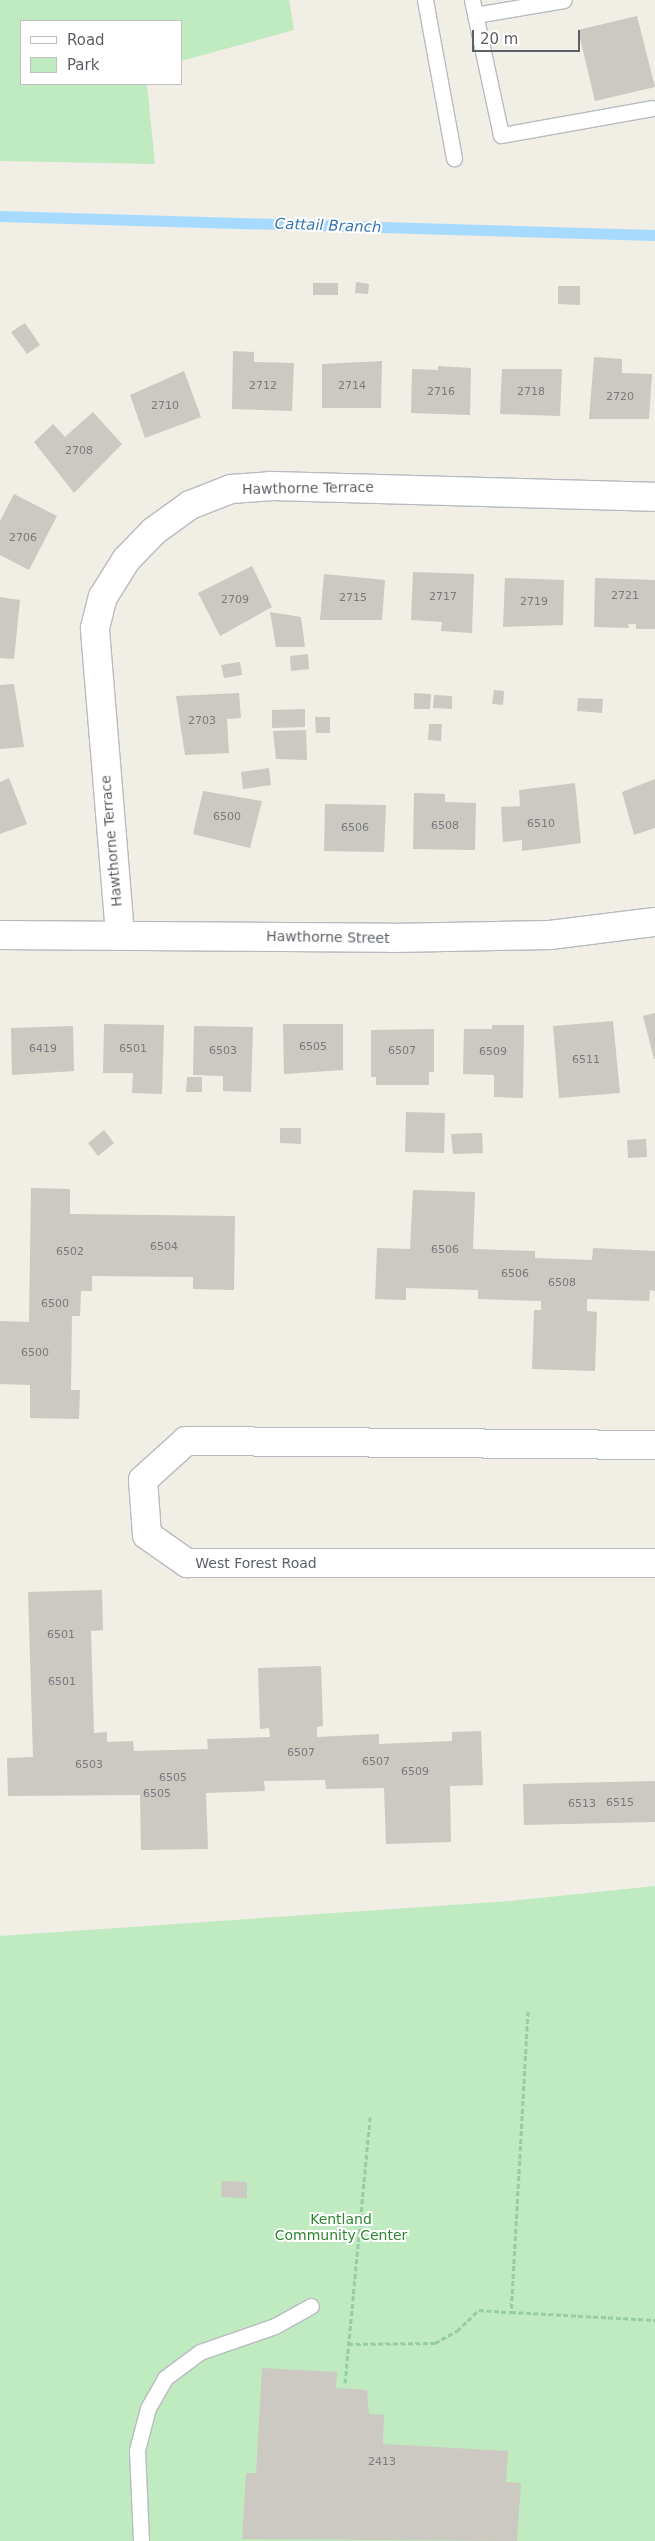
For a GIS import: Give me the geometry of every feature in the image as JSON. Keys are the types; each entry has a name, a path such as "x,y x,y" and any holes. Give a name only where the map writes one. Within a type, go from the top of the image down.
{"street":[{"name":"Hawthorne Terrace","path":"120,934 95,628 104,597 126,560 154,531 190,505 231,489 270,486 655,497"},
{"name":"Hawthorne Street","path":"0,935 120,934 392,938 550,935 655,922"},
{"name":"West Forest Road","path":"655,1445 186,1441 143,1480 147,1535 187,1563 655,1564"}],"lane":[{"path":"425,0 454,158"},
{"path":"564,0 473,8 501,135 652,108"},
{"path":"140,2541 138,2450 148,2408 166,2378 200,2352 275,2326 311,2306"}],"path":[{"path":"511,2312 528,2011"},
{"path":"345,2384 370,2117"},
{"path":"348,2344 435,2343 457,2331 479,2310 655,2320"}],"green space":[{"path":"0,0 289,0 294,30 182,61 182,20 20,20 20,85 147,85 155,164 0,161"},
{"name":"Kentland Community Center","path":"655,1886 655,2541 0,2541 0,1936 510,1901"}],"building":[{"path":"637,16 655,87 595,101 578,30"},
{"path":"356,282 369,284 368,294 355,293"},
{"path":"313,283 338,283 338,295 313,295"},
{"path":"558,286 580,286 580,305 558,304"},
{"path":"25,323 40,345 27,354 11,332"},
{"path":"233,351 254,352 254,362 294,363 292,411 232,409"},
{"path":"594,357 622,359 622,373 652,374 649,419 589,419"},
{"path":"382,361 381,408 322,408 322,364"},
{"path":"438,366 471,368 470,415 411,413 412,369 438,370"},
{"path":"502,369 562,369 560,416 500,414"},
{"path":"184,371 201,417 145,438 130,395"},
{"path":"93,412 122,444 74,493 34,442 53,424 65,437"},
{"path":"14,494 57,516 29,570 0,555 0,521"},
{"path":"252,566 272,607 220,636 198,593"},
{"path":"413,572 474,574 472,633 441,631 442,622 411,620"},
{"path":"324,574 385,580 382,620 320,620"},
{"path":"505,578 564,580 563,625 503,627"},
{"path":"595,578 655,580 655,629 636,629 636,624 628,624 629,628 594,627"},
{"path":"0,597 20,600 14,659 0,658"},
{"path":"270,612 301,617 305,647 276,647"},
{"path":"308,654 309,669 291,671 290,656"},
{"path":"240,662 242,675 224,678 221,665"},
{"path":"14,684 24,747 0,749 0,685"},
{"path":"494,690 504,691 503,705 492,704"},
{"path":"239,693 241,718 227,719 229,753 185,755 176,696"},
{"path":"414,693 431,694 430,709 414,709"},
{"path":"434,695 452,696 452,709 433,708"},
{"path":"578,698 603,699 602,713 577,711"},
{"path":"305,709 305,727 272,728 272,710"},
{"path":"315,717 330,717 330,733 316,733"},
{"path":"429,724 442,724 441,741 428,740"},
{"path":"306,730 307,760 276,759 273,731"},
{"path":"269,768 271,785 243,789 241,772"},
{"path":"9,778 27,824 0,834 0,782"},
{"path":"655,779 655,828 634,835 622,792"},
{"path":"575,783 581,843 522,851 522,840 503,842 501,807 520,806 519,790"},
{"path":"203,791 262,801 250,848 193,834"},
{"path":"414,793 445,794 445,802 476,803 475,850 413,849"},
{"path":"325,804 386,805 384,852 324,851"},
{"path":"655,1013 655,1059 654,1059 643,1016"},
{"path":"613,1021 620,1093 559,1098 553,1026"},
{"path":"104,1024 164,1025 162,1094 132,1093 133,1073 103,1073"},
{"path":"283,1024 343,1024 343,1070 284,1074"},
{"path":"492,1025 524,1025 523,1098 494,1097 494,1075 463,1074 464,1029 492,1029"},
{"path":"73,1026 74,1071 12,1075 11,1028"},
{"path":"194,1026 253,1027 251,1092 223,1091 223,1076 193,1075"},
{"path":"434,1029 434,1072 429,1072 429,1085 376,1085 376,1077 371,1077 371,1030"},
{"path":"187,1077 202,1077 202,1092 186,1092"},
{"path":"406,1112 445,1113 444,1153 405,1152"},
{"path":"280,1128 301,1128 301,1144 280,1143"},
{"path":"104,1130 114,1143 98,1156 88,1143"},
{"path":"482,1133 483,1153 453,1154 451,1134"},
{"path":"646,1139 647,1157 628,1158 627,1140"},
{"path":"31,1188 70,1189 70,1214 235,1216 234,1290 193,1289 193,1277 92,1276 92,1291 81,1291 80,1316 72,1316 71,1390 80,1390 79,1419 30,1418 30,1385 0,1384 0,1321 29,1322"},
{"path":"413,1190 475,1192 473,1249 535,1251 535,1258 592,1260 593,1248 655,1251 655,1291 650,1290 649,1301 587,1299 587,1311 597,1312 595,1371 532,1369 534,1310 541,1310 541,1301 478,1299 478,1290 406,1288 406,1300 375,1299 377,1248 410,1249"},
{"path":"102,1590 103,1630 91,1631 94,1733 107,1732 107,1742 133,1741 134,1751 208,1749 207,1739 270,1737 269,1728 260,1729 258,1668 321,1666 323,1726 317,1727 317,1737 379,1734 379,1744 452,1741 452,1732 481,1731 483,1785 450,1786 451,1842 386,1844 384,1788 326,1789 325,1780 264,1781 265,1791 206,1793 208,1849 141,1850 140,1795 8,1796 7,1758 33,1757 28,1592"},
{"path":"655,1781 655,1822 524,1825 523,1784"},
{"path":"222,2181 247,2182 247,2198 221,2197"},
{"path":"262,2368 337,2372 336,2388 367,2390 369,2414 384,2415 383,2444 508,2451 506,2482 521,2483 517,2541 242,2539 246,2473 256,2473"}],"waterway":[{"name":"Cattail Branch","path":"0,216 655,235"}]}
